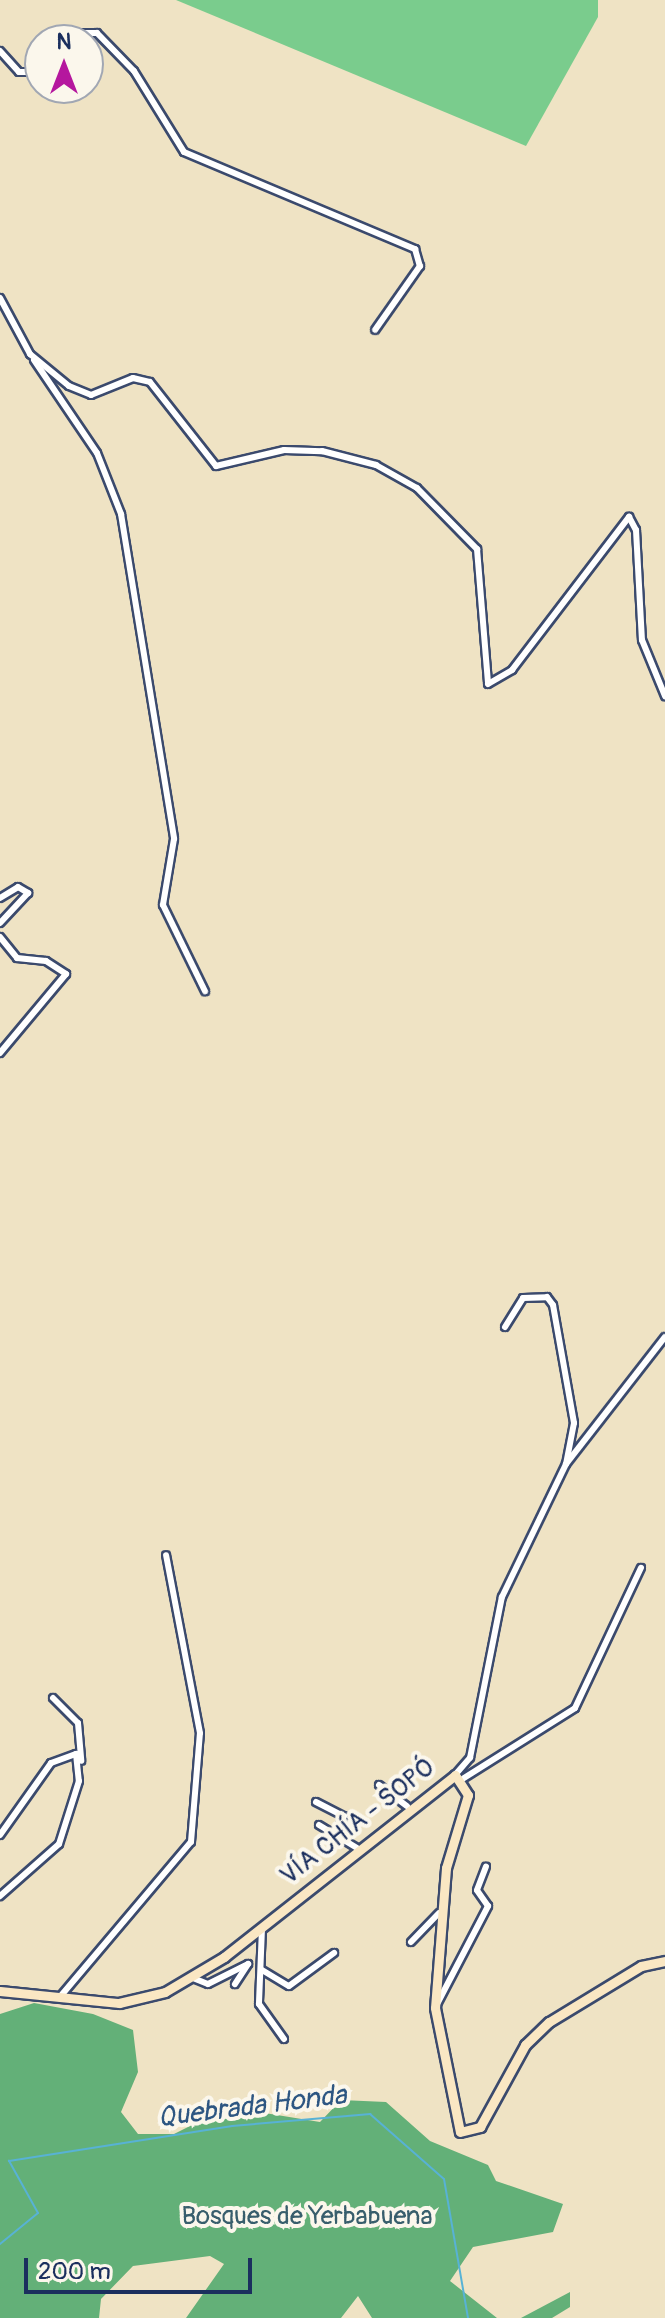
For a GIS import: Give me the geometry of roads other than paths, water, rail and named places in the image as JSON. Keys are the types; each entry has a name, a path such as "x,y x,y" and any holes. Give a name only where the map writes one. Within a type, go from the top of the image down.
{"street":[{"path":"104,40 134,71 184,152 415,249 420,266 375,330"},
{"path":"0,51 19,72 24,72"},
{"path":"0,298 30,354 97,453 121,514 174,839 163,905 205,991"},
{"path":"30,354 91,395 133,378 150,382 216,466 284,450 322,451 376,465 417,488 477,549 488,684 512,670 629,517 636,530 642,640 665,696"},
{"path":"0,898 18,887 28,893 0,923"},
{"path":"0,937 17,958 46,961 66,974 0,1053"},
{"path":"505,1327 523,1298 547,1297 553,1305 574,1423 566,1464"},
{"path":"460,1776 470,1758 502,1597 566,1464 665,1337"},
{"path":"59,1998 191,1842 200,1733 166,1555"},
{"path":"460,1776 575,1708 641,1568"},
{"path":"0,1896 59,1844 81,1761 78,1723 53,1698"},
{"path":"0,1835 57,1756 76,1754 81,1761"},
{"name":"VÍA CHÍA - SOPÓ","path":"0,1991 141,2002 193,1978 407,1806 460,1776 468,1795 452,1837 439,1913 435,2008 458,2128 474,2134 525,2045 549,2022 641,1966 665,1961"},
{"path":"379,1785 407,1806"},
{"path":"316,1802 344,1816 336,1834"},
{"path":"319,1825 357,1848"},
{"path":"435,2008 488,1906 477,1890 486,1867"},
{"path":"411,1942 439,1913"},
{"path":"262,1925 259,2004 284,2039"},
{"path":"262,1970 289,1986 334,1953"},
{"path":"193,1978 208,1984 248,1964 235,1984"}],"waterway":[{"name":"Quebrada Honda","path":"0,2244 38,2213 9,2161 232,2126 370,2114 444,2179 468,2318"}],"park label":[{"name":"Bosques de Yerbabuena","path":"307,2217"}]}
